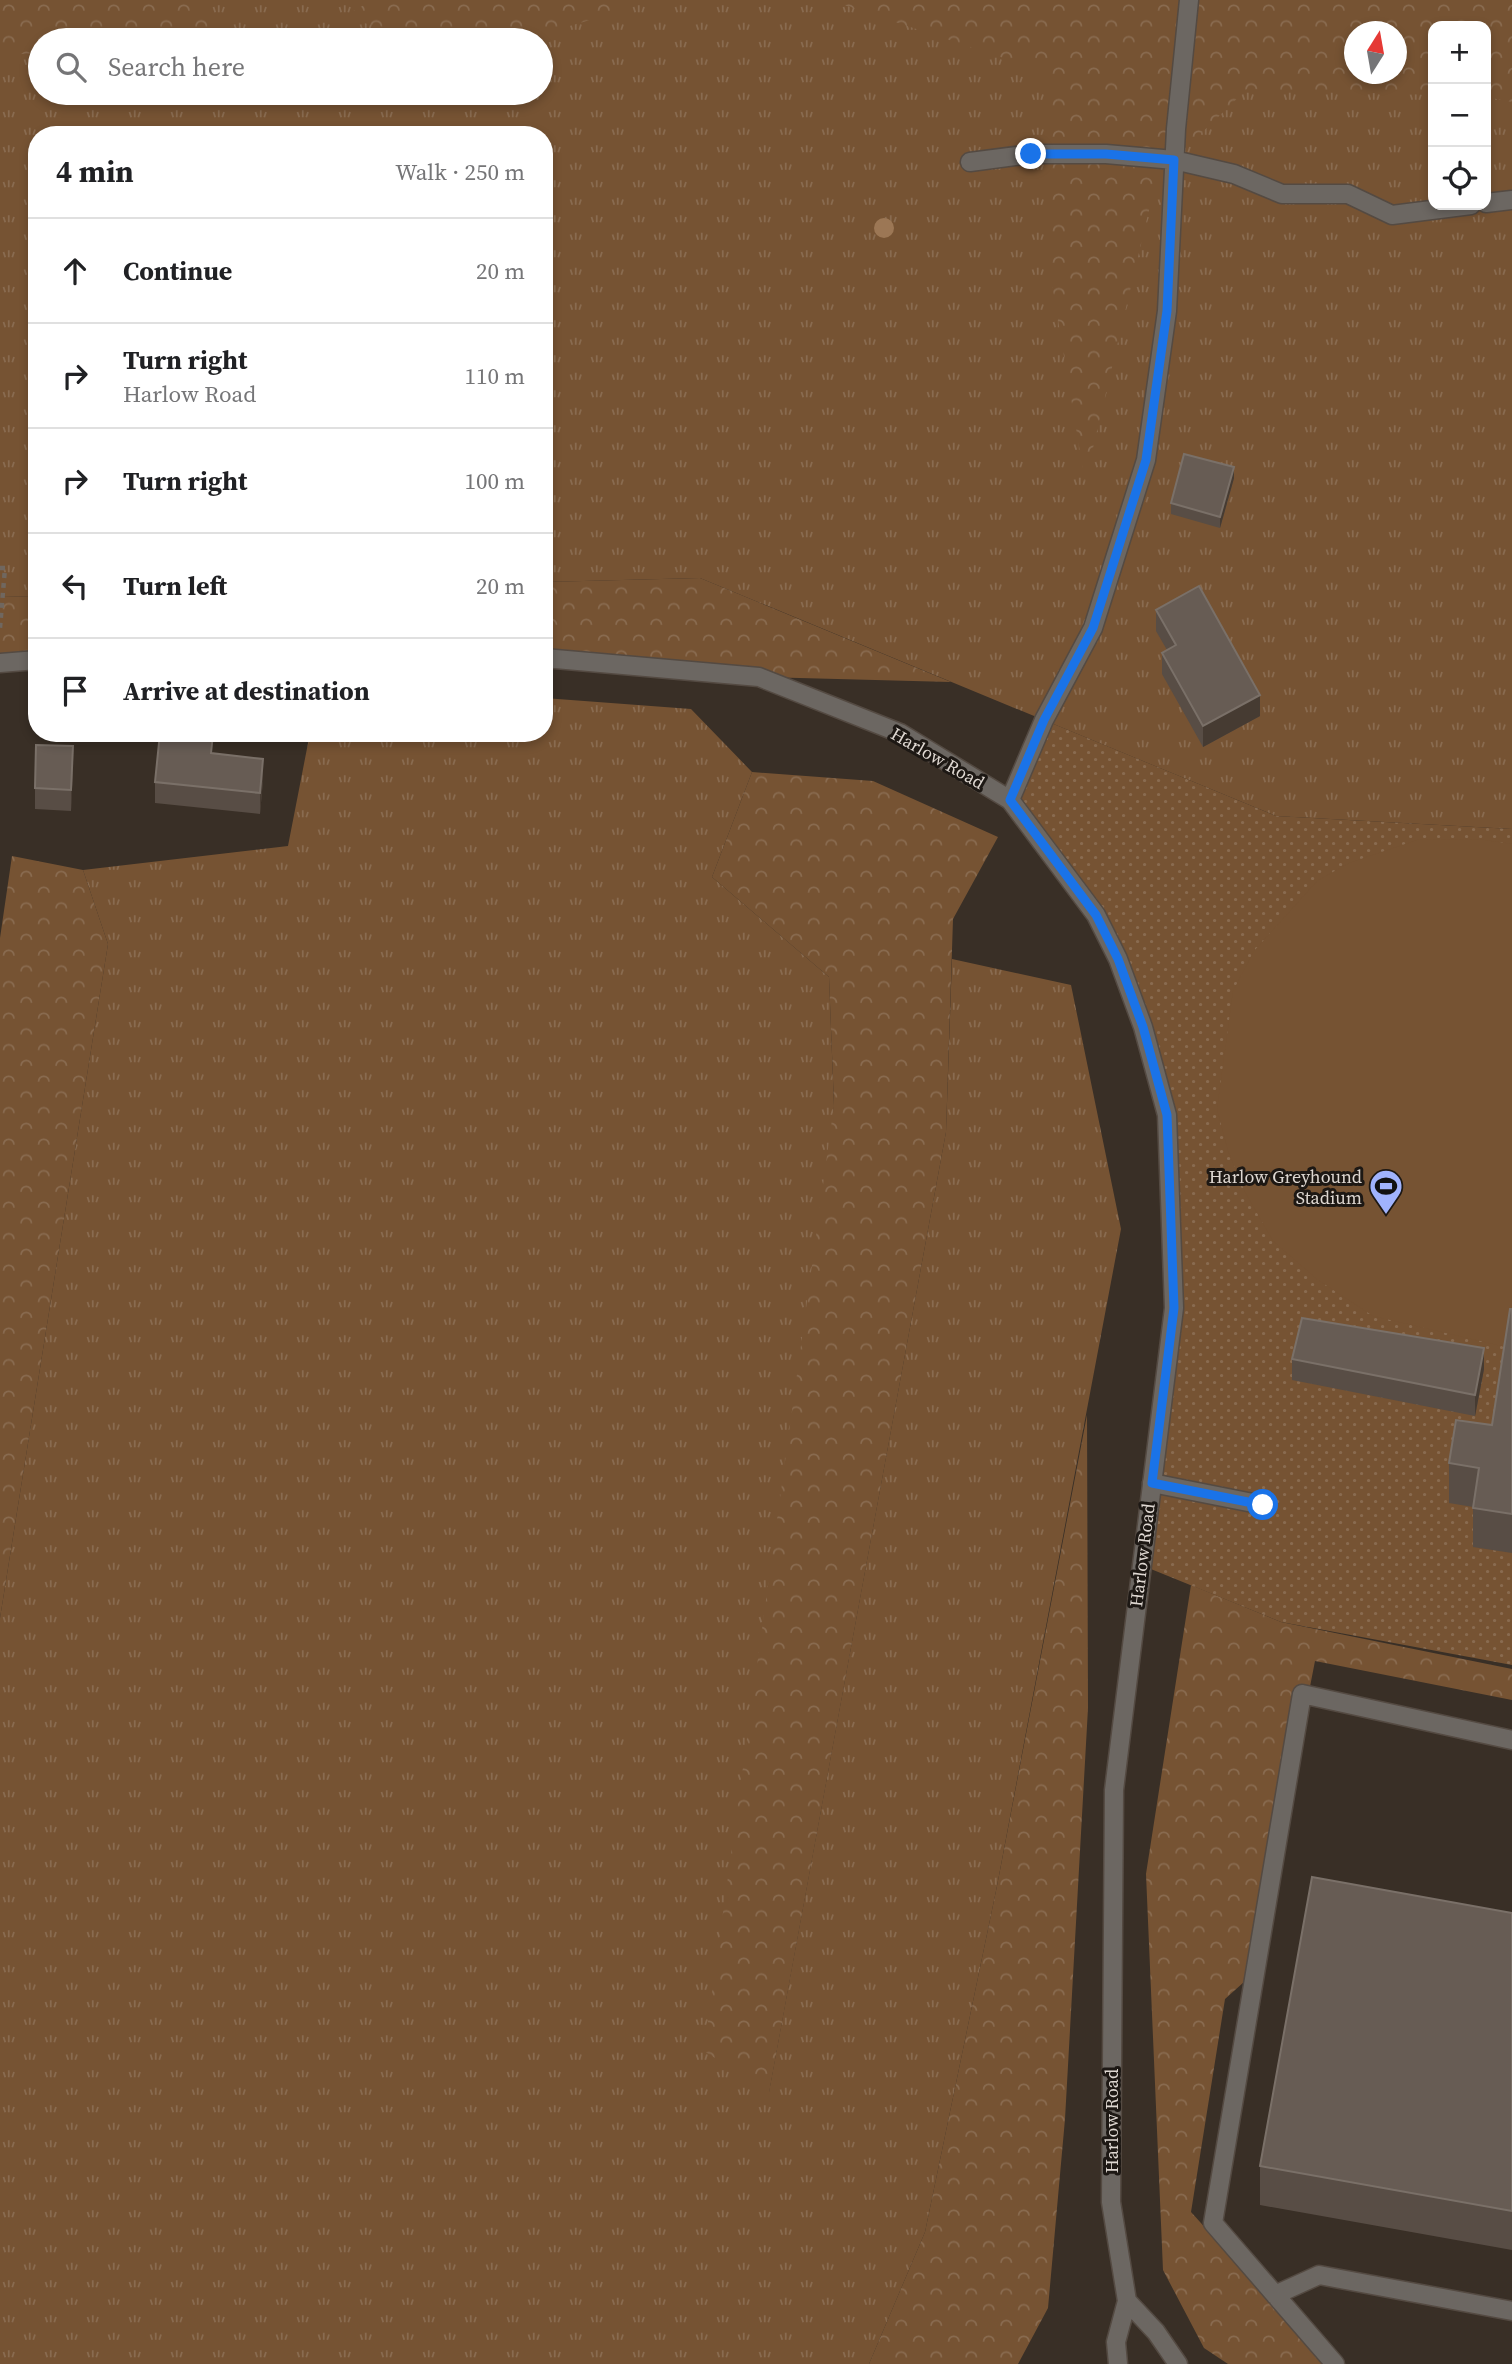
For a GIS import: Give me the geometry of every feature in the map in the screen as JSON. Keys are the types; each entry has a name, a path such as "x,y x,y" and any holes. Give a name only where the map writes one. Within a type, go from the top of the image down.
{"street":[{"path":"1010,800 1044,720 1093,628 1146,460 1167,311 1174,160 1189,0"},
{"path":"970,162 1031,154 1106,154 1174,160 1234,174 1282,194 1348,194 1392,215 1432,210"},
{"path":"1491,202 1512,200"},
{"name":"Harlow Road","path":"553,659 759,677 900,733 1010,800 1096,915 1118,959 1143,1027 1167,1115 1174,1308 1114,1790 1111,2203 1127,2301 1116,2342 1118,2364"},
{"path":"0,663 28,661"},
{"path":"1152,1483 1263,1505"},
{"path":"1335,2364 1213,2223 1302,1694 1512,1740"},
{"path":"1275,2295 1319,2275 1512,2311"},
{"path":"1127,2301 1156,2332 1178,2364"}],"path":[{"path":"0,568 5,568 0,628"}],"green space":[{"path":"0,0 1512,0 1512,829 1276,816 700,578 553,582 553,126 28,126 28,596 0,597"},
{"path":"0,0 211,0 208,28 28,28 28,54 0,55"},
{"path":"373,0 622,0 607,15 553,31 553,28 386,28 341,18"},
{"path":"829,0 1512,0 1512,102 1491,98 1491,21 1428,21 1428,95 1247,89 1157,176 1085,482 1052,284 1049,73"},
{"path":"700,578 951,682 759,677 553,659 553,582"},
{"path":"28,596 28,661 0,662 0,597"},
{"path":"553,699 691,709 752,772 712,877 829,977 834,1106 769,2092 946,1132 952,959 1071,985 1121,1229 997,1886 925,2232 869,2364 0,2364 0,1618 108,944 83,870 288,846 308,742 553,742"},
{"path":"1044,720 1276,816 1512,829 1512,1665 1281,1622 1141,1565 1174,1308 1167,1115 1118,959 1010,800"},
{"path":"752,772 873,781 998,837 953,919 946,1132 769,2093 704,2051 834,1105 829,977 712,877"},
{"name":"Harlow Greyhound Stadium","path":"1420,839 1485,840 1512,844 1512,1553 1473,1547 1479,1508 1449,1503 1456,1459 1491,1465 1510,1348 1373,1316 1318,1280 1273,1241 1245,1192 1228,1151 1217,1109 1233,991 1254,951 1317,881 1349,863"},
{"path":"12,856 83,870 108,944 0,1618 0,938"},
{"path":"1087,1415 1088,1708 1065,2119 1048,2308 1018,2364 869,2364 925,2232 997,1886"},
{"path":"1191,1585 1281,1622 1512,1669 1512,1700 1315,1661 1254,1973 1225,1999 1191,2212 1328,2364 1228,2364 1204,2348 1163,2270 1146,1874"}],"building":[{"path":"1184,454 1234,467 1220,517 1171,503"},
{"path":"1199,586 1260,695 1203,726 1162,653 1176,645 1156,610"},
{"path":"159,742 212,742 211,753 263,759 260,793 155,782"},
{"path":"36,745 73,746 71,790 35,788"},
{"path":"1510,1309 1512,1514 1473,1508 1479,1468 1449,1463 1456,1420 1492,1425"},
{"path":"1302,1318 1484,1348 1475,1395 1292,1359"},
{"path":"1312,1877 1512,1913 1512,2211 1260,2166"}],"place":[{"name":"Harlow Greyhound Stadium","path":"1386,1216"}],"route":[{"path":"1031,154 1106,154 1174,160 1167,311 1146,460 1093,628 1044,720 1010,800 1096,915 1118,959 1143,1027 1167,1115 1174,1308 1152,1483 1263,1505"}]}
